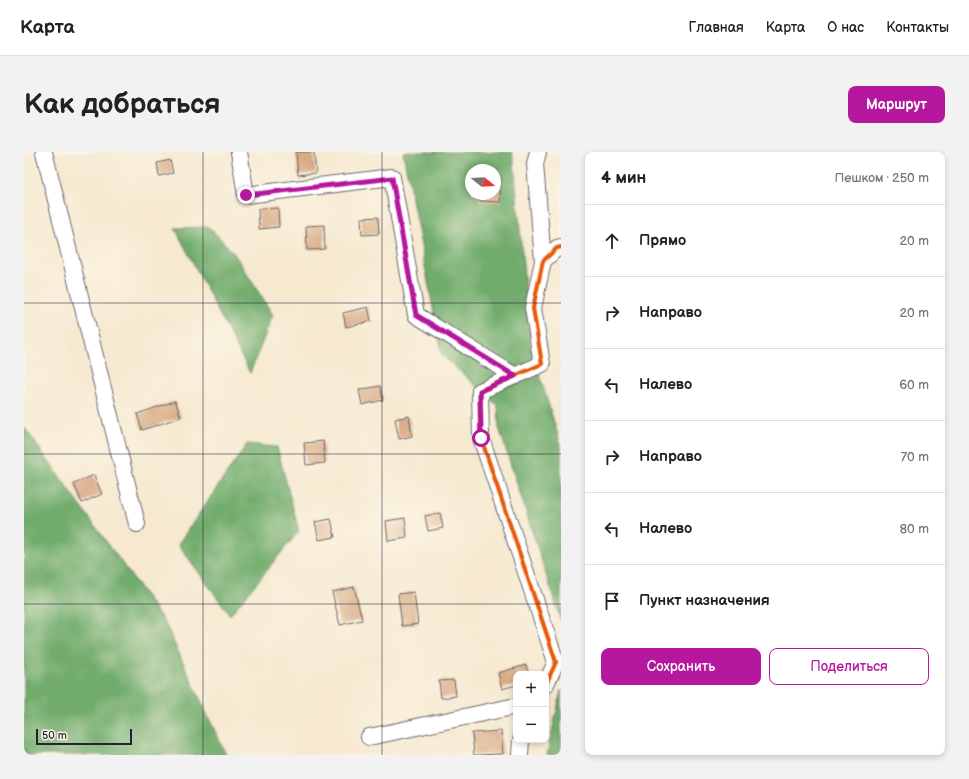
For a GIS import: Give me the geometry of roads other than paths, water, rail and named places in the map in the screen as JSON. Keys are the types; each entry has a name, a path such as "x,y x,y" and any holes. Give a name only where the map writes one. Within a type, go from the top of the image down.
{"street":[{"path":"44,152 137,524"},
{"path":"240,152 246,195 392,178 416,315 515,376"},
{"path":"538,152 535,164 543,261 533,308 542,364 480,391 481,438 556,662 549,677"},
{"path":"543,261 557,248 561,247"},
{"path":"369,737 513,707"},
{"path":"520,755 521,743"}]}
